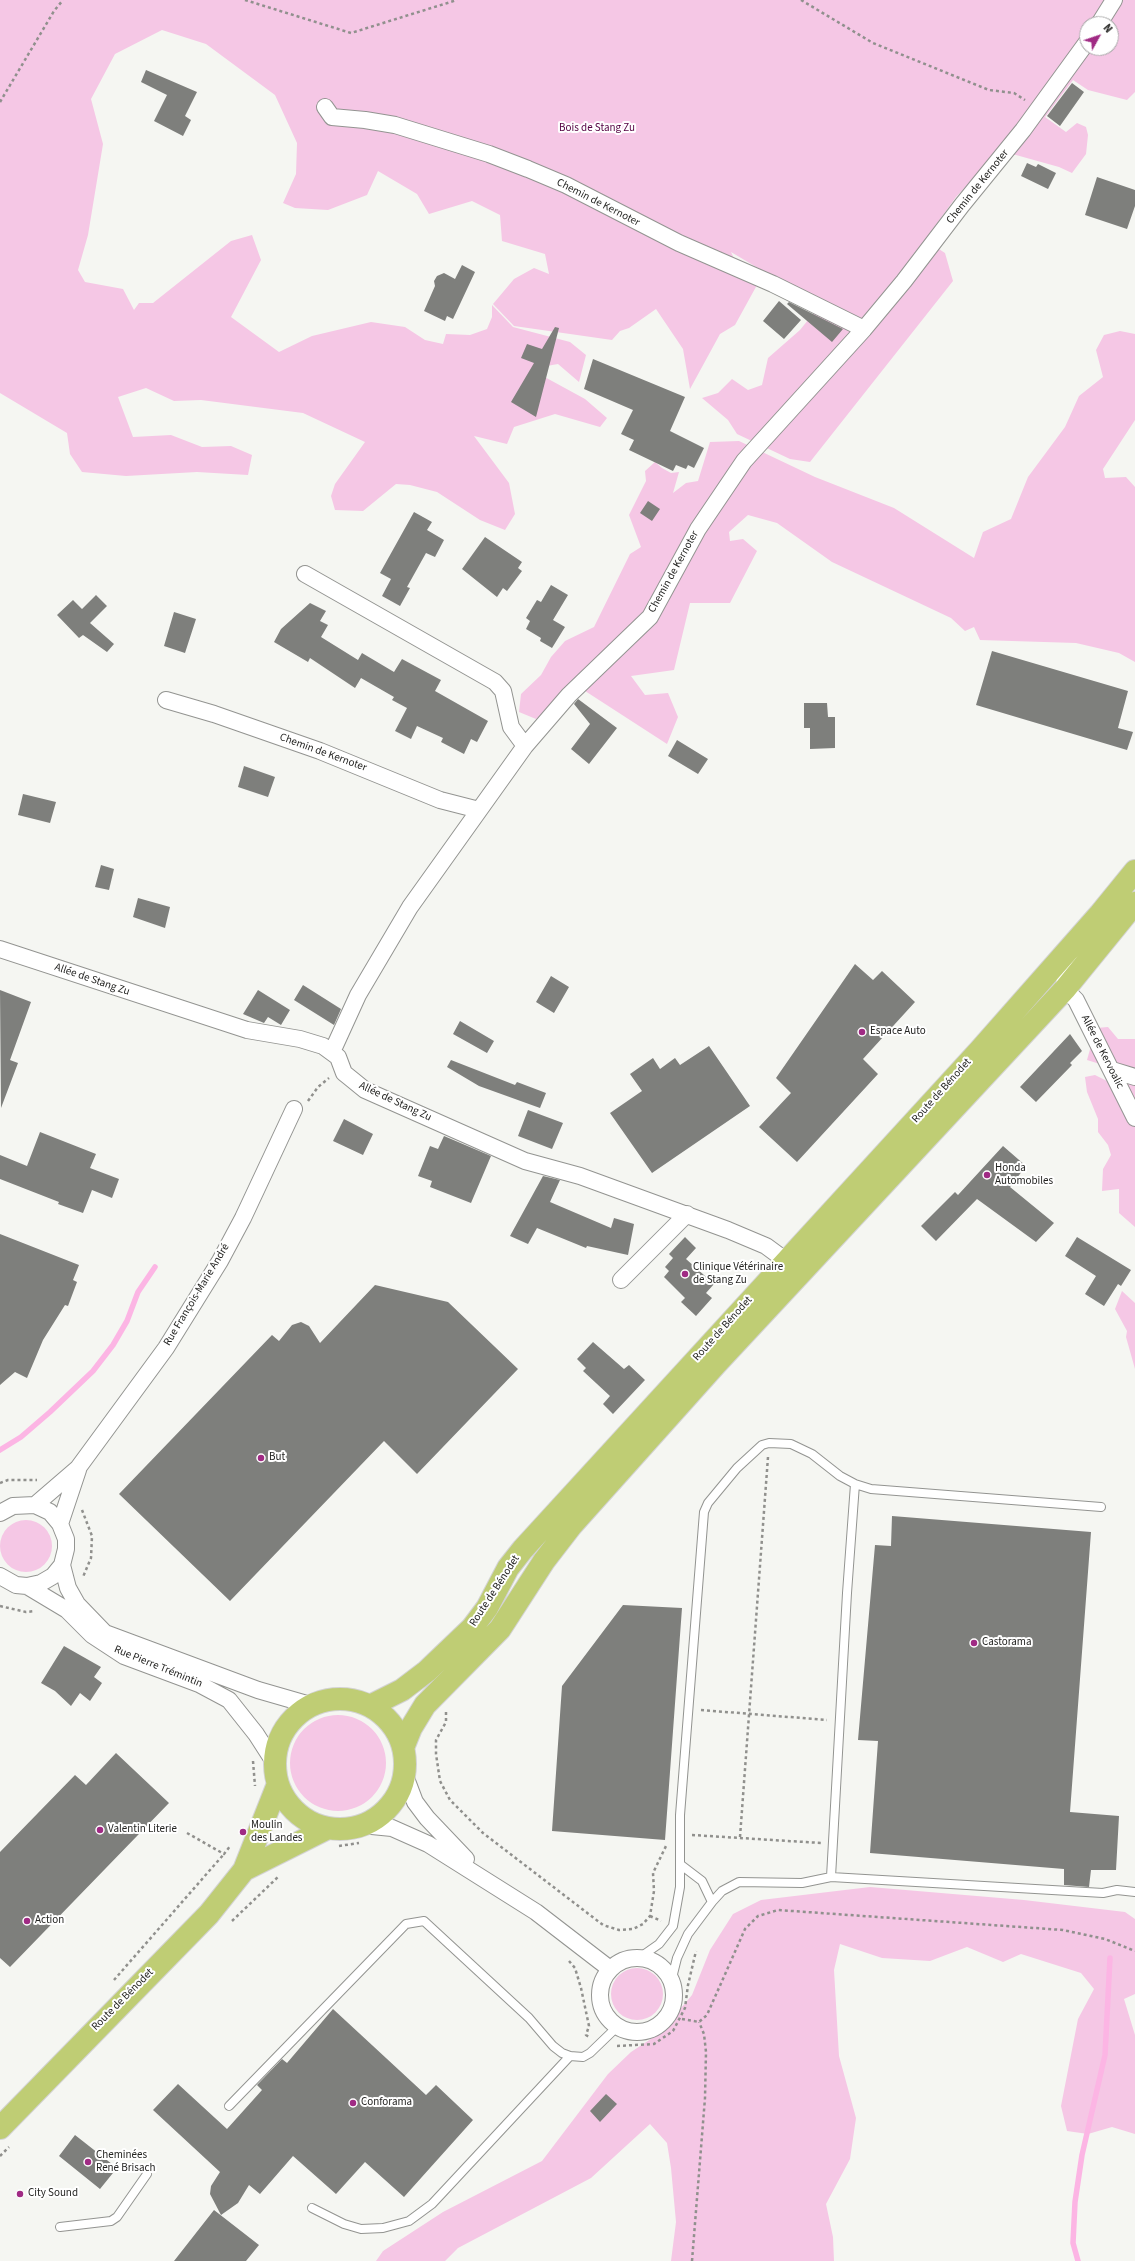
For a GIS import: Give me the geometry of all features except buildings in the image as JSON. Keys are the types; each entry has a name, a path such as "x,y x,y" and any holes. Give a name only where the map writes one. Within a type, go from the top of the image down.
{"main road":[{"name":"Route de Bénodet","path":"403,1748 418,1715 491,1640 511,1614 553,1548 716,1364 1065,989 1129,899 1135,871"},
{"name":"Route de Bénodet","path":"370,1706 402,1690 427,1671 472,1628 487,1608 508,1568 523,1549 785,1260 980,1050 1100,914 1129,899"},
{"path":"340,1698 356,1700 370,1706 385,1717 396,1731 403,1748 404,1774 399,1790 390,1805 361,1834 351,1828 330,1837 297,1813 285,1800 278,1784 274,1762 277,1744 284,1729 296,1715 310,1705 325,1700 340,1698"},
{"name":"Route de Bénodet","path":"0,2128 209,1914 244,1870 278,1784"},
{"name":"Route de Bénodet","path":"244,1870 330,1837"}],"street":[{"path":"1104,16 1114,0"},
{"name":"Chemin de Kernoter","path":"332,1052 358,995 386,946 427,882 525,746 569,695 650,616 698,529 744,461 864,329 904,281 962,205 1039,110 1079,53"},
{"name":"Chemin de Kernoter","path":"325,107 332,117 366,120 395,126 489,154 528,169 566,185 679,243 773,284 864,329"},
{"path":"305,574 495,682 503,691 511,727 525,746"},
{"name":"Chemin de Kernoter","path":"166,700 320,752 440,800 478,810"},
{"path":"1065,989 1064,971 1098,930 1100,914"},
{"name":"Allée de Stang Zu","path":"0,950 247,1030 300,1039 323,1046 340,1060 344,1073 365,1090 525,1161 580,1176 687,1214 756,1241 776,1252 785,1260"},
{"name":"Allée de Kervoalic","path":"1065,989 1076,1000 1135,1118"},
{"path":"1112,1070 1135,1077"},
{"name":"Rue François-Marie André","path":"35,1505 78,1468 166,1348 201,1292 243,1218 294,1109"},
{"path":"621,1280 687,1214"},
{"path":"716,1364 728,1337 787,1273 785,1260 802,1263 820,1253"},
{"name":"Rue François-Marie André","path":"60,1524 78,1468"},
{"path":"0,1513 13,1506 35,1505 50,1512 60,1524 66,1539 66,1549 62,1565 53,1576 41,1583 27,1586"},
{"name":"Rue Pierre Trémintin","path":"62,1565 68,1588 77,1604 105,1633 258,1690 310,1705"},
{"name":"Rue Pierre Trémintin","path":"0,1576 16,1585 27,1586 67,1610 92,1635 119,1653 215,1691 228,1700 256,1734 274,1762"},
{"path":"404,1774 415,1802 437,1830 476,1868 566,1934 610,1969"},
{"path":"361,1834 382,1826 402,1831 428,1844 504,1890"},
{"path":"639,1958 649,1960 658,1965 671,1982 673,1993 672,2004 668,2015 660,2024 650,2030 639,2032 627,2031 617,2026 609,2019 603,2010 600,1999 602,1983 610,1969 619,1963 639,1958"}],"lane":[{"path":"639,1958 659,1944 672,1926 680,1887 681,1834 688,1709 704,1512 708,1503 737,1468 762,1445 769,1443 791,1444 800,1448 855,1484 871,1489 1101,1507"},
{"path":"831,1877 855,1484"},
{"path":"681,1864 702,1881 712,1902"},
{"path":"671,1982 677,1958 688,1934 722,1891 739,1882 802,1883 831,1877 1103,1893 1117,1890 1135,1892"},
{"path":"229,2106 406,1924 424,1921 533,2021 553,2046 570,2056 583,2057 598,2045 617,2026"},
{"path":"312,2208 344,2224 361,2228 389,2228 409,2221 432,2204 570,2056"},
{"path":"60,2227 112,2221 117,2217 147,2174"}],"path":[{"path":"0,102 54,11 63,0"},
{"path":"246,0 351,33 457,0"},
{"path":"800,0 874,43 989,90 1014,93 1039,110"},
{"path":"294,1109 302,1109 318,1087 328,1079 344,1073"},
{"path":"740,1837 769,1443"},
{"path":"436,1695 446,1707 447,1717 436,1740 438,1773 445,1792 458,1810 483,1833 603,1925 613,1929 628,1930 643,1924 650,1916 654,1891 653,1873 670,1834 740,1837 833,1844"},
{"path":"688,1709 840,1721"},
{"path":"187,1833 224,1854 234,1841"},
{"path":"330,1837 361,1834"},
{"path":"279,1876 285,1871"},
{"path":"699,2022 707,2015 744,1929 758,1916 778,1910 1064,1930 1105,1939 1135,1951"},
{"path":"650,1916 672,1926"},
{"path":"564,1956 575,1968 579,1979 589,2026 586,2035 606,2051 614,2047 654,2044 673,2031 682,2019 700,1940 688,1934"},
{"path":"682,2019 699,2022"},
{"path":"692,2261 705,2098 706,2052 704,2034 699,2022"}],"green space":[{"name":"Bois de Stang Zu","path":"0,0 1135,0 1135,92 1127,100 1088,90 1073,80 1045,117 1066,132 1077,123 1086,127 1088,135 1086,154 1072,173 1059,167 1016,155 995,155 956,197 925,240 945,253 953,281 810,462 790,459 737,434 728,420 702,398 718,393 732,379 748,390 762,385 768,358 800,330 820,305 731,252 743,278 757,285 735,325 720,334 690,389 683,349 656,309 629,328 620,331 612,340 514,326 493,304 514,279 534,268 549,274 545,254 502,241 500,215 472,201 429,214 417,194 378,171 367,195 328,210 295,208 283,203 296,174 297,143 275,95 206,44 162,30 115,54 91,99 103,144 88,235 78,270 85,282 123,289 134,310 139,303 153,303 231,241 252,235 261,260 231,317 279,352 312,336 371,322 405,327 425,340 443,344 446,334 470,335 487,329 492,317 492,305 513,327 570,342 586,355 579,382 558,364 530,369 585,399 607,418 600,427 555,414 514,427 507,444 474,436 509,483 515,514 505,530 480,520 437,492 410,485 396,484 363,511 335,510 331,496 335,484 365,442 303,413 201,400 174,401 146,388 118,397 133,437 171,435 202,447 231,446 252,455 248,475 197,472 126,476 82,472 70,454 67,433 0,393"},
{"path":"1120,331 1135,334 1135,420 1103,469 1105,478 1126,477 1135,487 1135,662 1119,653 1076,643 980,640 974,627 965,631 951,618 832,562 777,523 748,515 729,532 730,541 743,539 757,551 730,603 690,603 674,670 631,676 645,695 668,693 678,717 667,744 582,689 536,719 519,712 521,694 541,675 551,657 565,641 594,627 630,554 641,547 629,515 646,481 645,471 655,462 671,473 679,472 673,493 686,483 698,481 710,442 739,441 815,477 894,508 974,558 983,532 1011,519 1028,477 1065,427 1079,396 1103,377 1096,350 1104,335"},
{"path":"1108,1027 1118,1039 1135,1039 1135,1227 1119,1213 1119,1189 1102,1191 1103,1169 1111,1155 1108,1145 1098,1132 1098,1119 1087,1092 1085,1077 1095,1075 1119,1087 1103,1065 1087,1060 1096,1028"},
{"path":"1122,1291 1135,1303 1135,1369 1126,1337 1127,1331 1115,1309"},
{"path":"21,1520 31,1520 45,1527 52,1541 52,1551 45,1565 31,1572 21,1572 11,1568 4,1561 0,1551 0,1541 4,1531 11,1524"},
{"path":"338,1715 356,1719 372,1729 382,1745 386,1763 382,1781 372,1797 356,1807 338,1811 320,1807 304,1797 294,1781 290,1763 294,1745 304,1729 320,1719"},
{"path":"870,1887 1024,1900 1125,1912 1135,1919 1135,1994 1124,1999 1135,2035 1135,2134 1112,2127 1088,2134 1067,2131 1061,2106 1078,2019 1094,1989 1081,1973 1021,1954 1003,1962 967,1947 930,1961 882,1958 840,1944 834,1970 839,2056 856,2118 850,2159 826,2204 833,2237 834,2261 671,2261 676,2222 671,2168 667,2143 650,2124 591,2178 458,2248 445,2261 376,2261 383,2251 443,2212 542,2161 608,2074 631,2052 660,2033 692,1995 710,1950 733,1914 761,1900"},
{"path":"632,1968 642,1968 656,1975 663,1989 663,1999 656,2013 642,2020 632,2020 622,2016 615,2009 611,1999 611,1989 615,1979 622,1972"}],"waterway":[{"path":"0,1450 21,1437 93,1371 113,1345 127,1321 138,1292 155,1267"},
{"path":"1078,2261 1073,2243 1075,2202 1082,2155 1105,2055 1110,1958"}],"place":[{"name":"Espace Auto","path":"862,1032"},
{"name":"Honda Automobiles","path":"987,1175"},
{"name":"Clinique Vétérinaire de Stang Zu","path":"685,1274"},
{"name":"But","path":"261,1458"},
{"name":"Castorama","path":"974,1643"},
{"name":"Valentin Literie","path":"100,1830"},
{"name":"Moulin des Landes","path":"243,1832"},
{"name":"Action","path":"27,1921"},
{"name":"Conforama","path":"353,2103"},
{"name":"Cheminées René Brisach","path":"88,2162"},
{"name":"City Sound","path":"20,2194"}]}
